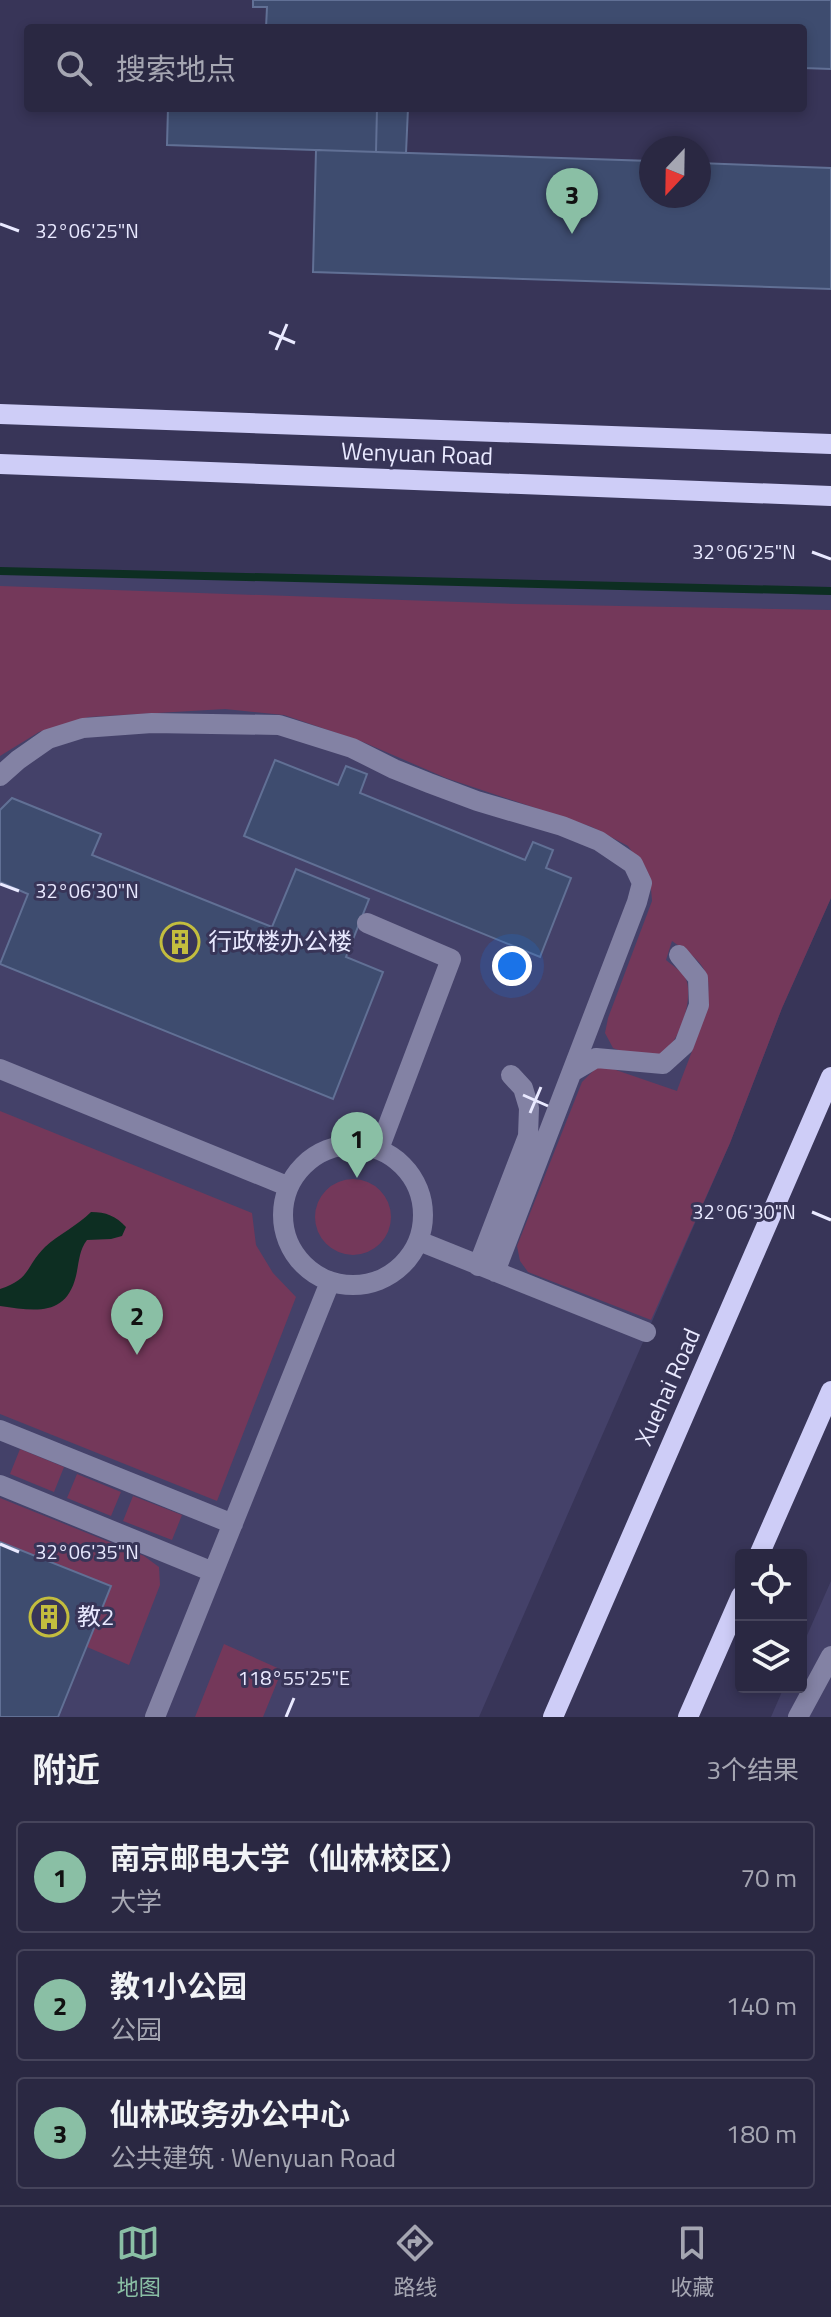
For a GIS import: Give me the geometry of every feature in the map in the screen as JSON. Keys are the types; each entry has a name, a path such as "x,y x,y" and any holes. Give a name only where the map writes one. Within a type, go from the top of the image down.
{"main road":[{"name":"Wenyuan Road","path":"0,414 831,444"},
{"name":"Wenyuan Road","path":"0,464 831,496"},
{"name":"Xuehai Road","path":"553,1717 831,1077"},
{"path":"762,1549 831,1391"},
{"path":"688,1717 735,1610"}],"street":[{"path":"0,776 48,739 83,728 152,723 279,725 352,748 394,769 477,801 562,826 599,841 633,864 642,883 637,902 574,1071 487,1269"},
{"path":"367,923 451,959 379,1149"},
{"path":"574,1071 596,1058 663,1064 684,1045 699,1005 698,978 679,955"},
{"path":"0,1069 287,1186"},
{"path":"487,1269 528,1136 529,1108 523,1088 511,1075"},
{"path":"342,1144 379,1149 409,1171 423,1205 419,1241 397,1271 363,1285 330,1282 296,1258 282,1224 287,1186 309,1158 342,1144"},
{"path":"419,1241 646,1332"},
{"path":"155,1717 330,1282"},
{"path":"0,1430 233,1524"},
{"path":"0,1485 213,1572"},
{"path":"798,1717 831,1656"}],"shaded area":[{"path":"0,572 831,595 831,898 782,1008 730,1143 479,1717 0,1717"},
{"path":"0,586 517,604 831,610 831,898 782,1008 730,1143 651,1320 528,1272 520,1261 517,1246 582,1082 597,1067 613,1069 677,1091 703,1017 708,987 705,970 672,941 666,960 679,970 688,985 687,1006 675,1039 657,1056 638,1056 613,1048 605,1033 652,901 650,877 628,846 592,827 446,778 363,742 284,715 225,709 89,717 39,732 0,756"},
{"path":"0,1111 252,1213 256,1245 273,1273 296,1297 217,1501 0,1414"},
{"path":"346,1179 360,1179 374,1185 385,1196 391,1217 388,1232 380,1244 360,1255 346,1255 332,1249 321,1238 315,1224 315,1210 321,1196 332,1185"},
{"path":"91,1212 110,1215 126,1227 122,1236 87,1240 65,1299 57,1305 37,1310 0,1306 0,1289 23,1277 45,1247"},
{"path":"20,1449 64,1467 54,1492 10,1474"},
{"path":"77,1474 121,1492 111,1516 67,1498"},
{"path":"133,1496 182,1515 172,1540 123,1521"},
{"path":"0,1498 144,1556 159,1567 160,1585 129,1665 87,1647 111,1586 0,1542"},
{"path":"831,1581 831,1717 771,1717 781,1693 807,1693 807,1635"},
{"path":"224,1644 282,1670 263,1717 195,1717"}],"building":[{"path":"253,0 831,0 831,69 807,68 807,24 266,24 267,7 253,7"},
{"path":"168,112 377,112 376,152 167,145"},
{"path":"377,112 408,112 406,153 376,152"},
{"path":"316,150 639,161 639,208 711,208 711,163 831,168 831,289 313,272"},
{"name":"行政楼办公楼","path":"275,760 338,785 346,766 367,774 360,793 525,860 533,842 553,850 546,868 571,878 540,957 244,836"},
{"name":"行政楼办公楼","path":"12,798 101,834 92,855 272,927 296,869 369,899 346,957 383,972 333,1099 0,964 28,894 0,882 0,810"},
{"name":"行政楼办公楼","path":"12,798 101,834 92,855 272,927 296,869 369,899 346,957 383,972 333,1099 0,964 28,894 0,882 0,810"},
{"name":"教2","path":"0,1542 111,1586 58,1717 0,1717"}],"waterway":[{"path":"0,571 831,591"}],"place":[{"name":"仙林政务办公中心","path":"572,234"},
{"name":"行政楼办公楼","path":"180,942"},
{"name":"南京邮电大学（仙林校区）","path":"357,1178"},
{"name":"教1小公园","path":"137,1355"},
{"name":"教2","path":"49,1617"}]}
